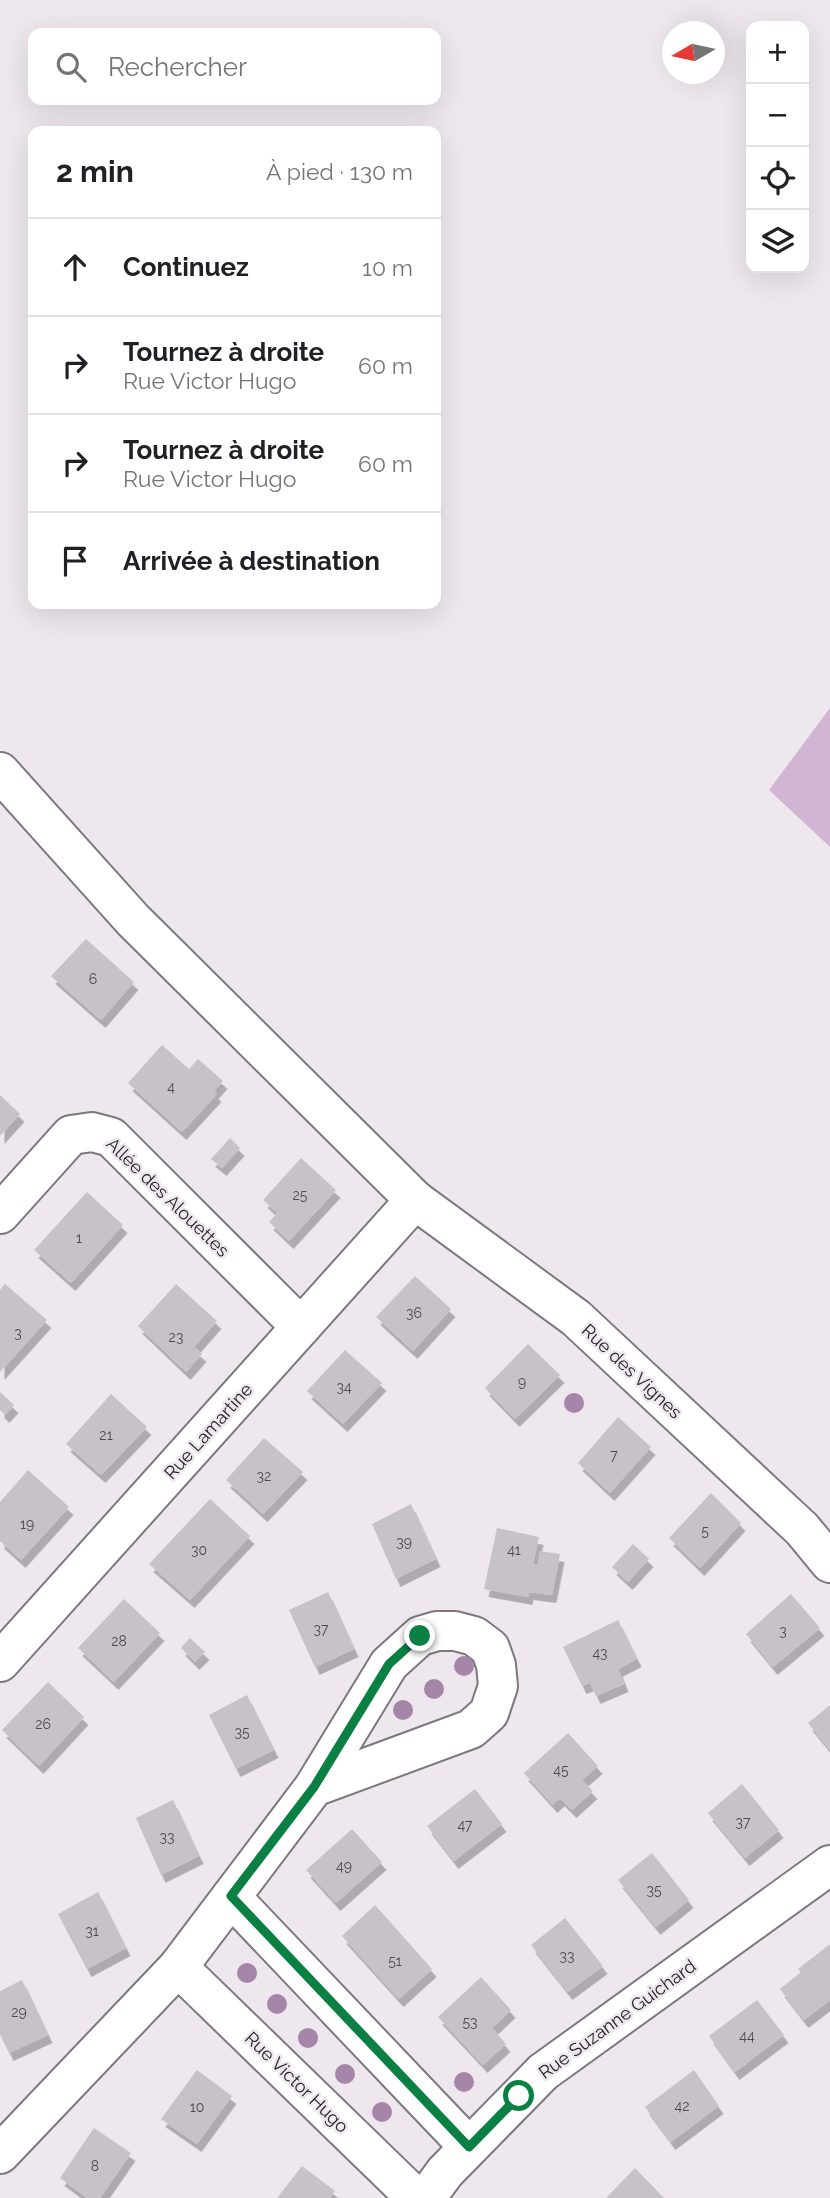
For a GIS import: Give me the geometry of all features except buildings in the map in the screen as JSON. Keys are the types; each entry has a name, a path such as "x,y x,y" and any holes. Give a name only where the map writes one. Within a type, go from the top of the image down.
{"street":[{"name":"Rue des Vignes","path":"0,772 133,920 415,1200 576,1318 802,1529 830,1563"},
{"name":"Allée des Alouettes","path":"0,1214 71,1135 92,1132 111,1138 301,1327"},
{"name":"Rue Lamartine","path":"0,1662 415,1200"},
{"path":"0,2154 178,1967 314,1787 389,1664 420,1636 437,1631 455,1631 474,1636 490,1648 496,1665 498,1686 489,1713 471,1729 314,1787"},
{"name":"Rue Suzanne Guichard","path":"426,2198 445,2172 543,2071 830,1865"},
{"path":"231,1896 469,2147"},
{"name":"Rue Victor Hugo","path":"178,1967 416,2198"}],"shaded area":[{"path":"830,708 830,847 769,790"}],"route":[{"path":"420,1636 389,1664 314,1787 231,1896 469,2147 519,2096"}]}
